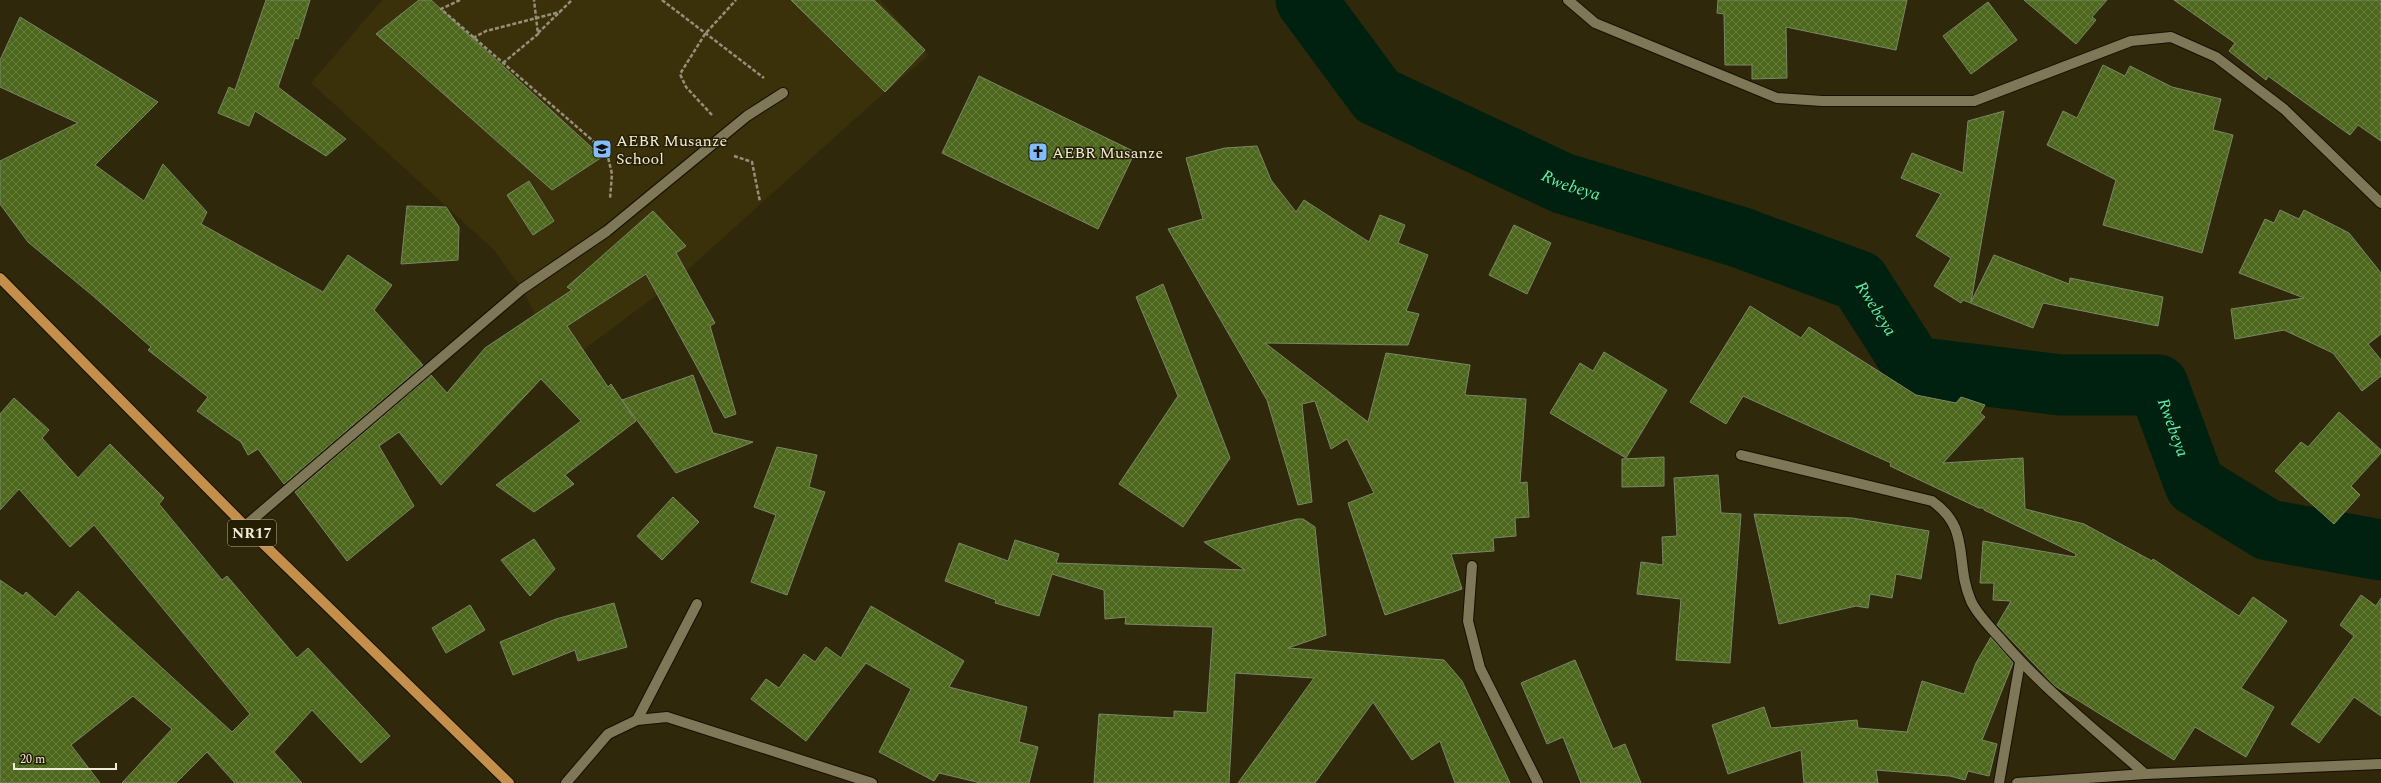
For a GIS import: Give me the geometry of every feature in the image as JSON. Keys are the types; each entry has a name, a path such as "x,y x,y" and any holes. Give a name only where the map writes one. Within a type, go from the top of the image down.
{"main road":[{"name":"NR17","path":"0,278 245,526 509,783"}],"street":[{"path":"1568,0 1595,23 1685,62 1776,98 1784,99 1974,101 2131,41 2171,37 2216,56 2284,109 2381,203"},
{"path":"245,526 522,289 607,231 667,180 695,161 747,116 783,93"},
{"path":"1741,454 1932,501 1952,519 1958,532 1963,570 1972,602 2020,662 2145,774"},
{"path":"1472,566 1468,621 1480,668 1538,783"},
{"path":"637,720 698,604"},
{"path":"1999,783 2020,662"},
{"path":"566,783 608,734 637,720 667,717 872,783"},
{"path":"2017,783 2145,774 2381,764"}],"path":[{"path":"460,0 441,9 607,154 612,174 607,231"},
{"path":"534,0 538,34"},
{"path":"503,63 538,34 572,0"},
{"path":"662,0 783,93"},
{"path":"728,132 686,87 680,74 705,34 736,0"},
{"path":"473,38 486,32 560,12"},
{"path":"695,161 724,153 752,162 760,202"}],"shaded area":[{"name":"AEBR Musanze School","path":"382,0 880,0 929,55 885,92 673,283 562,366 522,289 494,250 311,83"}],"building":[{"path":"266,0 310,0 298,39 295,38 278,87 346,139 326,156 255,111 249,126 218,113 229,87 235,90"},
{"path":"419,0 431,0 602,157 552,190 376,34"},
{"path":"791,0 874,0 925,50 885,92"},
{"path":"1718,0 1907,0 1896,50 1786,27 1787,78 1752,79 1752,65 1725,65 1724,14 1717,13"},
{"path":"2024,0 2107,0 2092,17 2096,20 2076,44"},
{"path":"2174,0 2381,0 2381,141 2358,125 2350,135 2268,76 2266,80 2229,51 2235,43"},
{"path":"1988,2 2017,40 1971,74 1943,36"},
{"path":"20,17 158,102 95,165 144,201 163,164 207,212 201,224 323,292 348,255 392,285 374,310 423,365 284,484 258,449 248,455 241,442 197,411 208,397 148,350 151,347 92,295 28,242 0,204 0,161 78,123 0,87 0,60"},
{"path":"2103,65 2125,76 2130,66 2172,87 2221,99 2213,130 2233,135 2202,253 2103,225 2116,180 2047,145 2063,111 2077,118"},
{"name":"AEBR Musanze","path":"979,76 1135,152 1098,229 942,153"},
{"path":"2004,111 1971,302 1994,255 2069,284 2070,278 2163,297 2158,326 2043,303 2033,328 1963,300 1961,303 1934,286 1951,258 1916,236 1941,194 1901,178 1912,153 1963,173 1968,121"},
{"path":"1257,146 1271,180 1296,212 1304,200 1369,242 1380,215 1405,225 1398,243 1428,255 1406,311 1419,314 1408,345 1265,343 1368,422 1386,353 1470,365 1465,395 1526,399 1520,483 1527,482 1529,517 1515,518 1516,536 1493,538 1494,551 1451,554 1462,589 1385,615 1348,503 1374,493 1347,439 1331,449 1315,401 1302,404 1312,502 1298,505 1267,400 1168,229 1203,219 1186,158 1225,148"},
{"path":"529,181 554,221 533,235 507,195"},
{"path":"407,206 446,207 459,227 458,260 401,264"},
{"path":"2280,210 2299,219 2304,210 2349,233 2381,273 2381,334 2368,344 2381,360 2381,376 2362,391 2333,353 2284,330 2235,339 2231,309 2304,298 2239,273 2265,219 2274,223"},
{"path":"653,211 686,246 676,253 715,323 710,326 736,414 725,418 646,274 567,326 608,387 611,384 636,421 565,475 574,484 534,512 496,485 581,421 541,379 441,485 399,432 379,446 414,506 347,561 295,492 431,375 447,393 485,348 572,290 567,287"},
{"path":"1514,225 1551,243 1527,294 1489,275"},
{"path":"1163,284 1230,458 1183,527 1119,484 1178,396 1136,297"},
{"path":"1750,306 1801,338 1809,327 1916,395 1956,403 1961,397 1985,405 1980,413 1985,417 1943,463 2023,458 2025,509 2084,524 2152,561 2153,559 2239,616 2253,597 2287,621 2241,688 2274,707 2246,757 2195,727 2174,760 2055,686 1997,625 2011,601 1993,600 1994,583 1980,583 1983,541 2075,557 2076,554 1984,510 1984,508 1979,508 1890,466 1891,463 1743,396 1726,424 1690,402"},
{"path":"1604,352 1667,390 1626,458 1550,413 1580,363 1593,371"},
{"path":"693,375 713,433 753,442 676,473 622,400"},
{"path":"14,398 49,430 42,438 78,478 110,444 164,498 159,504 222,580 227,576 297,658 308,648 390,736 361,763 312,710 274,752 302,783 235,783 207,752 176,783 122,783 172,729 133,696 71,745 100,783 0,783 0,580 23,596 26,592 55,617 78,591 232,732 250,714 94,525 70,547 19,489 0,510 0,414"},
{"path":"2339,412 2381,450 2381,453 2351,486 2360,495 2334,524 2275,471 2301,442 2308,447"},
{"path":"777,447 817,455 809,487 825,492 787,595 751,582 776,515 754,507"},
{"path":"1664,457 1664,486 1622,487 1622,459"},
{"path":"1718,475 1721,513 1741,514 1730,663 1676,660 1681,599 1637,594 1641,562 1663,565 1662,537 1677,536 1674,478"},
{"path":"673,497 699,522 662,560 637,536"},
{"path":"1754,514 1852,518 1929,531 1921,579 1896,574 1892,598 1870,594 1868,608 1856,606 1779,624"},
{"path":"1297,519 1303,519 1315,527 1326,635 1288,648 1444,660 1462,681 1510,783 1455,783 1440,741 1412,760 1373,702 1315,783 1238,783 1314,678 1235,673 1229,783 1094,783 1099,714 1174,718 1174,711 1207,713 1213,627 1125,624 1126,617 1105,619 1104,590 1052,574 1039,616 995,603 996,600 945,581 959,543 1008,561 1015,540 1059,554 1056,563 1245,570 1204,542"},
{"path":"534,539 555,569 530,596 501,560"},
{"path":"2361,595 2376,606 2381,598 2381,716 2354,697 2319,743 2291,724 2354,636 2340,625"},
{"path":"614,603 627,647 578,661 575,650 513,675 500,642 556,619"},
{"path":"470,605 485,630 446,653 432,628"},
{"path":"871,606 964,661 949,687 1027,707 1019,742 1038,747 1029,783 981,783 939,773 934,781 879,752 911,689 866,663 806,741 751,699 766,679 779,688 804,654 815,662 826,647 841,658"},
{"path":"1991,637 2013,663 1982,740 1997,744 1989,776 1968,771 1965,780 1950,776 1876,770 1878,783 1804,783 1801,750 1728,774 1712,725 1764,707 1771,728 1857,720 1858,728 1907,732 1922,681 1964,694 1976,663"},
{"path":"1575,660 1613,749 1625,744 1641,783 1581,783 1563,737 1547,744 1521,683"}],"waterway":[{"name":"Rwebeya","path":"1306,0 1377,96 1562,183 1739,237 1859,281 1914,367 2061,385 2158,385 2195,485 2268,530 2381,550"}],"place":[{"name":"AEBR Musanze School","path":"602,149"},
{"name":"AEBR Musanze","path":"1038,152"}]}
